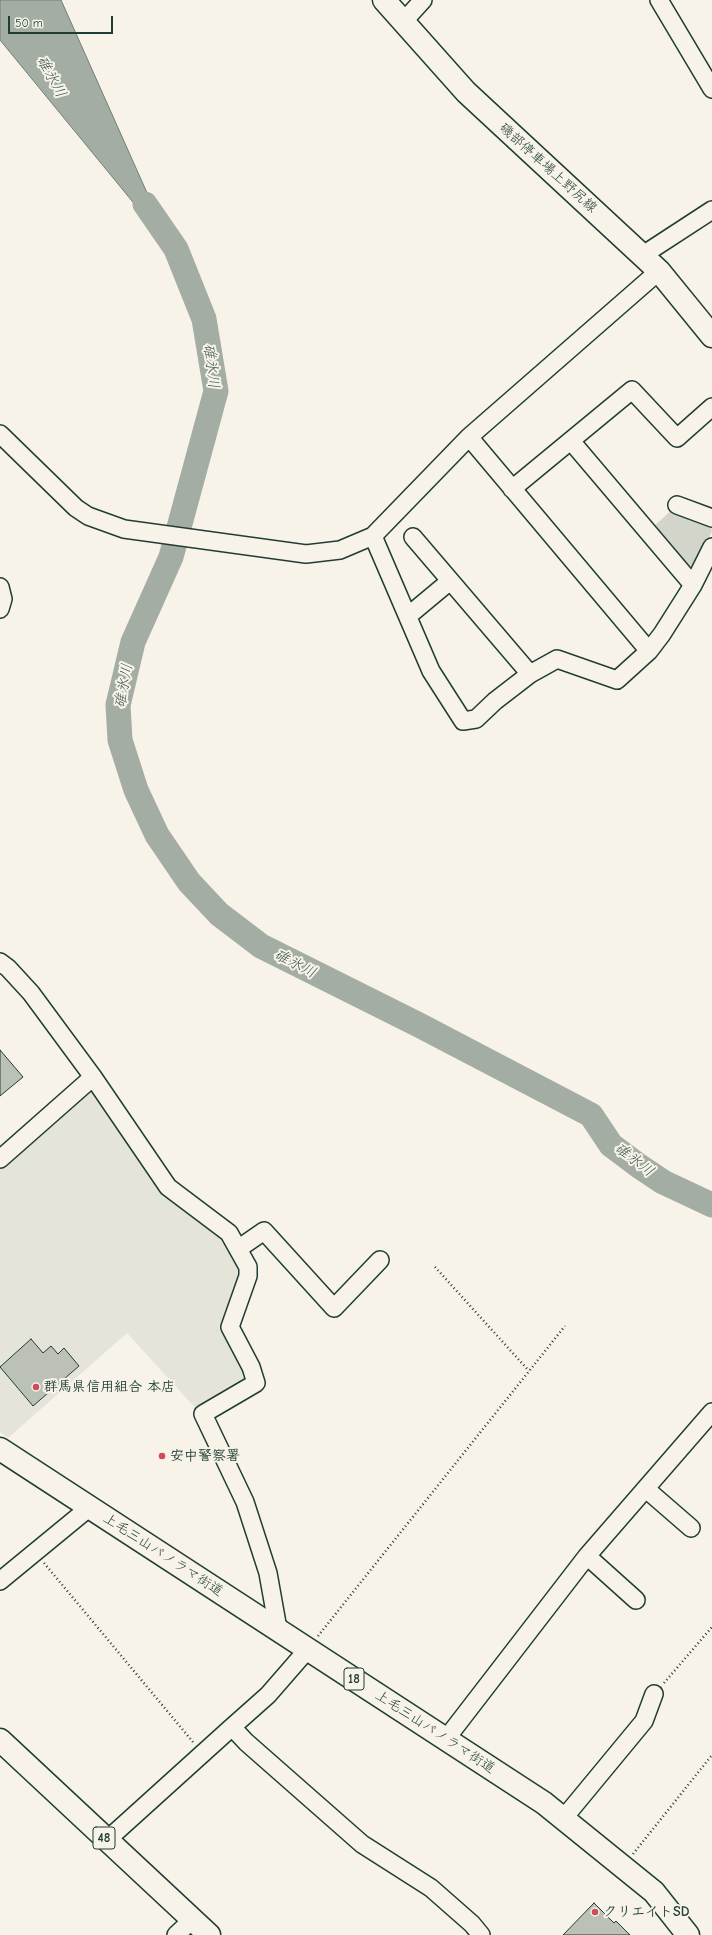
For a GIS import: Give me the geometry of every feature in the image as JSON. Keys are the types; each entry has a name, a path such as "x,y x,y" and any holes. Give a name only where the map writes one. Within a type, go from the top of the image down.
{"main road":[{"name":"磯部停車場上野尻線","path":"384,0 466,92 659,271 712,336"},
{"name":"上毛三山パノラマ街道","path":"0,1450 544,1803 654,1892 688,1935"},
{"name":"48","path":"0,1740 209,1935"}],"street":[{"path":"403,22 423,0"},
{"path":"658,0 712,88"},
{"path":"642,255 712,210"},
{"path":"0,434 76,508 88,516 124,529 306,554 340,550 374,536 469,437 659,271"},
{"path":"512,489 632,390 677,438 712,407"},
{"path":"469,437 649,651"},
{"path":"570,441 693,585"},
{"path":"677,504 712,518"},
{"path":"374,536 431,670 463,721 476,719 495,701 530,674 557,659 616,680 649,651 662,634 693,585 712,547"},
{"path":"413,537 530,674"},
{"path":"408,616 450,581"},
{"path":"0,587 3,599 0,609"},
{"path":"0,962 8,968 31,993 93,1077 168,1187 229,1233 248,1267 248,1276 230,1327 251,1367 256,1383 203,1414 245,1502 268,1573 278,1629"},
{"path":"0,1159 93,1077"},
{"path":"238,1249 264,1231 334,1308 380,1260"},
{"path":"446,1739 587,1556 712,1412"},
{"path":"646,1489 691,1528"},
{"path":"0,1581 90,1508"},
{"path":"587,1556 636,1600"},
{"path":"106,1840 268,1695 308,1649"},
{"path":"563,1819 644,1721 654,1694"},
{"path":"232,1727 246,1742 362,1844 431,1888 472,1924 481,1935"},
{"path":"176,1935 193,1919"}],"path":[{"path":"435,1267 529,1371"},
{"path":"308,1649 565,1326"},
{"path":"35,1552 202,1754"},
{"path":"654,1694 712,1628"},
{"path":"622,1867 712,1755"}],"shaded area":[{"path":"673,509 709,520 712,531 695,565 685,566 653,527"},
{"path":"94,1087 166,1190 221,1232 245,1274 225,1328 250,1380 198,1411 127,1333 8,1438 0,1432 0,1169"}],"water":[{"path":"0,0 61,0 173,251 0,40"}],"building":[{"path":"0,1050 23,1077 0,1096"},
{"name":"群馬県信用組合 本店","path":"31,1339 43,1353 51,1346 58,1354 64,1348 79,1366 33,1406 0,1367"},
{"name":"クリエイトSD","path":"594,1903 614,1923 616,1921 630,1935 563,1935"}],"waterway":[{"name":"碓氷川","path":"145,204 176,249 204,319 216,391 171,557 133,642 118,705 120,740 136,790 157,835 189,882 219,914 261,946 419,1025 591,1115 611,1145 639,1166 663,1182 712,1205"}],"place":[{"name":"群馬県信用組合 本店","path":"36,1387"},
{"name":"安中警察署","path":"162,1456"},
{"name":"クリエイトSD","path":"595,1912"}]}
